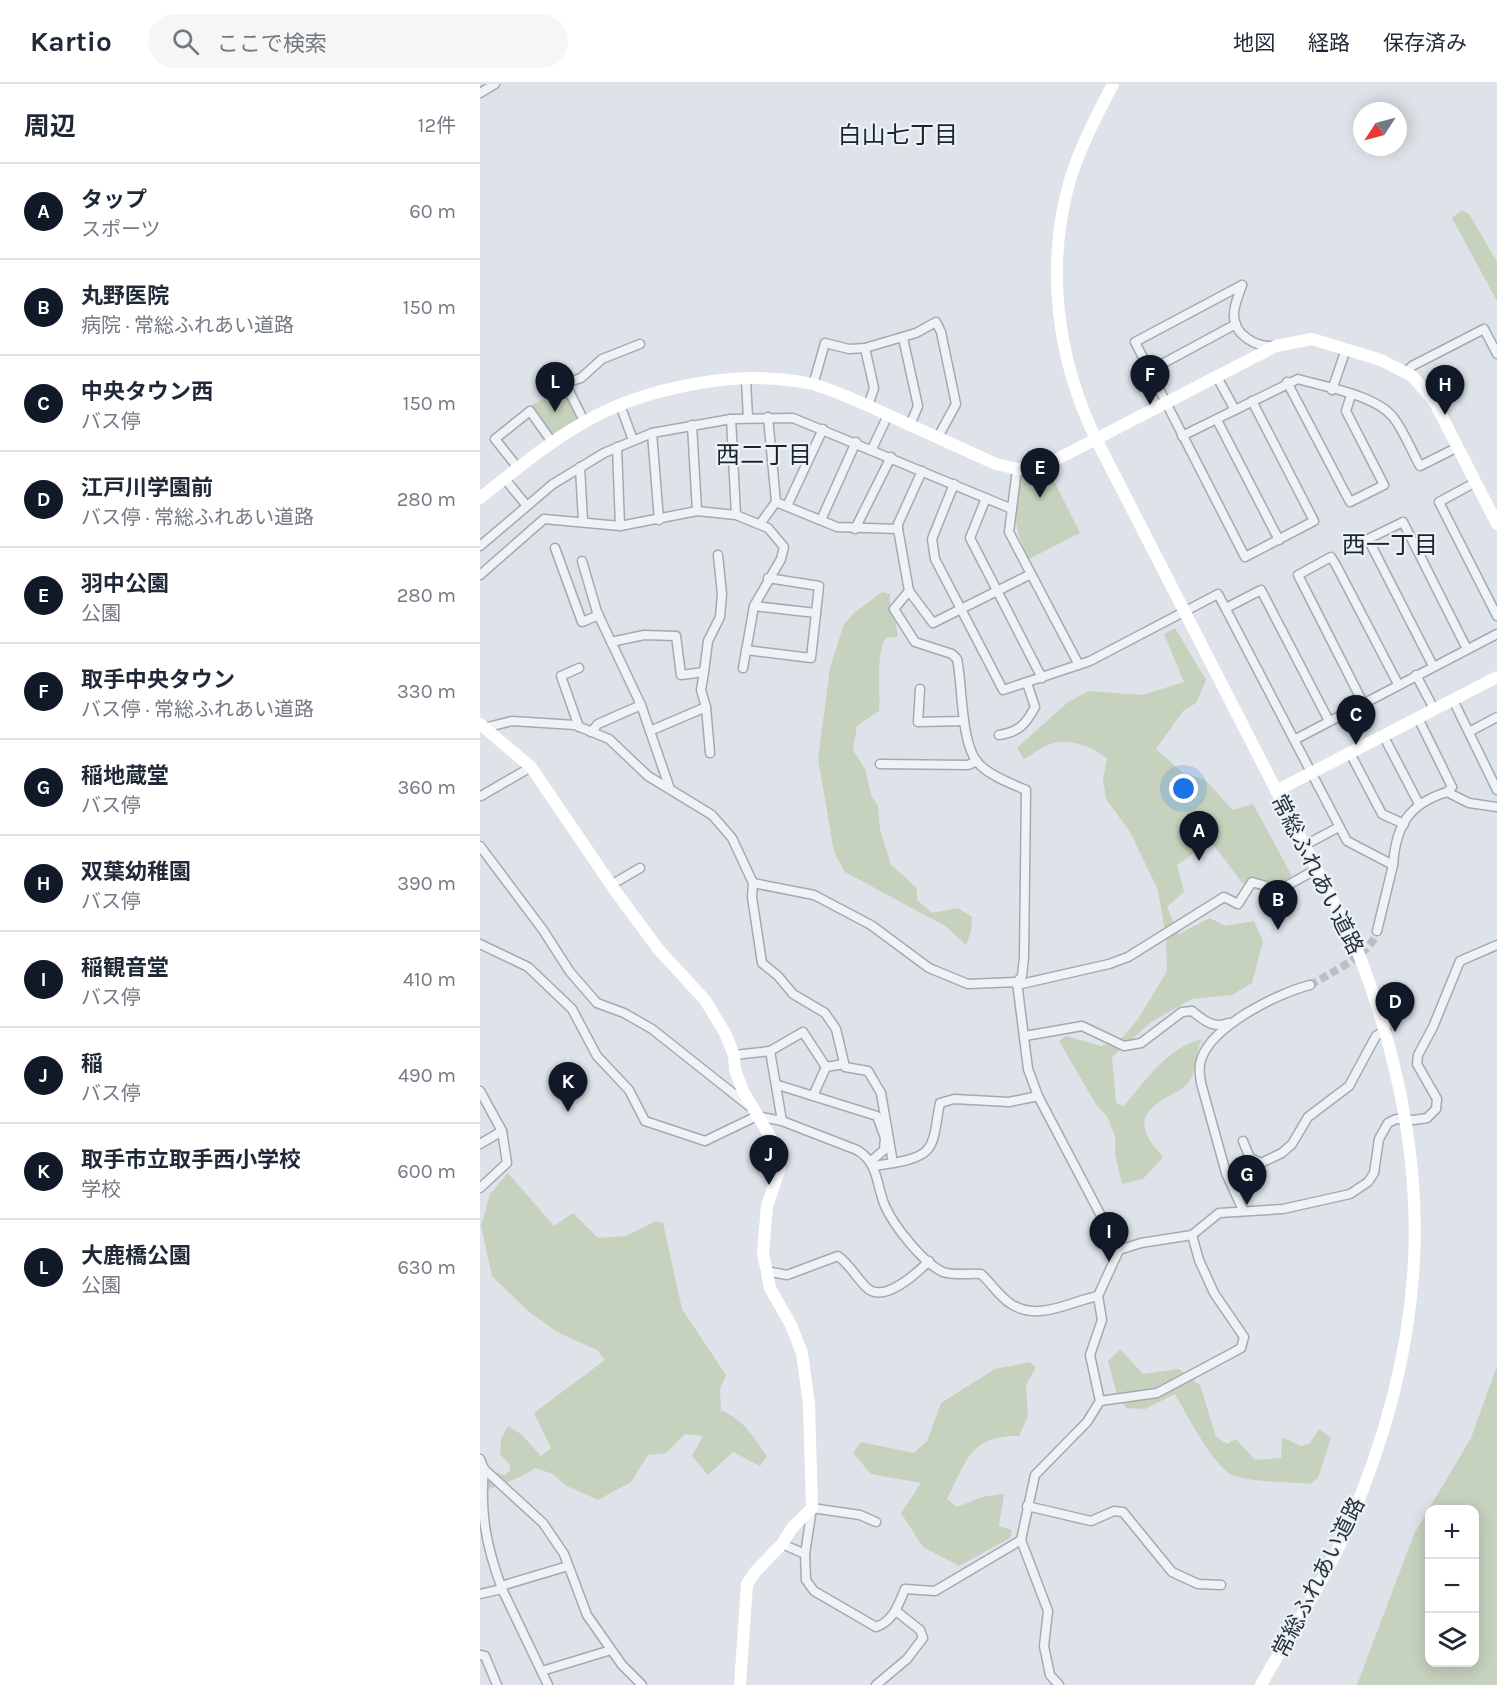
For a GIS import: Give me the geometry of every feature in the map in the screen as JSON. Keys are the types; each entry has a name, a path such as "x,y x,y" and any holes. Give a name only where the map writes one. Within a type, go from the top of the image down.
{"street":[{"path":"480,93 495,84"},
{"name":"常総ふれあい道路","path":"1113,84 1070,181 1059,248 1056,284 1066,355 1081,407 1096,439 1354,942 1386,1030 1406,1118 1415,1202 1414,1267 1402,1361 1394,1400 1383,1436 1347,1529 1261,1685"},
{"path":"1251,401 1314,521 1245,557 1135,342 1242,285 1234,309 1236,324 1246,338 1256,344 1263,347 1276,346 1312,339 1381,360 1406,372 1434,402 1497,524"},
{"path":"813,385 825,343 849,349 865,348 916,333 933,321 940,332 956,404 938,437"},
{"path":"1149,371 1236,324"},
{"path":"1406,372 1412,366 1484,329 1497,354"},
{"path":"903,338 918,406 910,425"},
{"path":"584,422 565,383 581,378 602,359 640,344"},
{"path":"480,498 552,442 584,422 620,405 690,386 746,380 779,380 813,385 868,405 996,464 1017,470 1038,469 1276,346"},
{"path":"865,348 874,388 868,405"},
{"path":"1332,390 1346,349"},
{"path":"1217,376 1235,410"},
{"path":"1182,436 1287,382 1298,379 1378,404 1392,416 1420,466 1458,447"},
{"path":"746,380 748,418"},
{"path":"1287,382 1350,502 1384,484 1346,411 1351,395"},
{"path":"620,405 633,440"},
{"path":"518,468 495,439 530,411 552,442"},
{"path":"872,449 888,414"},
{"path":"760,524 776,501 768,417"},
{"path":"731,418 736,515"},
{"path":"480,546 553,484 617,447 652,433 731,418 793,418 856,442 1012,509"},
{"path":"1216,420 1279,540"},
{"path":"692,424 697,510"},
{"path":"787,506 823,429"},
{"path":"652,433 659,520"},
{"path":"821,520 856,442"},
{"path":"617,447 620,526"},
{"path":"855,529 891,457"},
{"path":"580,467 583,521"},
{"path":"1017,470 1010,532 1079,665"},
{"path":"922,471 898,524 898,529 909,591 933,623 1031,573"},
{"path":"505,479 527,506"},
{"path":"1476,482 1439,502 1497,615"},
{"path":"954,484 932,539 935,559 1004,690 1079,665 1218,594 1347,842 1393,865"},
{"path":"986,498 970,538 1042,678"},
{"path":"776,501 837,527 898,529"},
{"path":"480,574 544,519 620,526 659,520 697,510 736,515 768,528 784,547 781,559 768,578 754,606 743,668"},
{"path":"1433,666 1368,539 1395,525 1403,522 1467,649"},
{"path":"555,548 582,622 599,615"},
{"path":"710,753 706,707 701,690 708,641 720,617 722,594 718,555"},
{"path":"1363,703 1298,575 1325,560 1331,557 1336,565 1398,684"},
{"path":"582,561 599,615 641,705 670,789"},
{"path":"746,650 811,658 819,586 768,578"},
{"path":"1226,608 1261,590 1329,721"},
{"path":"909,591 894,609 915,642 952,654 957,659 964,732 977,762 1026,790 1023,957 1022,976 1017,984 1028,1069 1038,1096 1119,1250"},
{"path":"754,606 816,613"},
{"path":"1294,740 1497,634"},
{"path":"611,642 644,635 676,636 681,675 704,672"},
{"path":"579,668 561,676 579,727"},
{"path":"1416,675 1434,710"},
{"path":"1276,791 1497,677"},
{"path":"999,735 1012,733 1026,725 1035,707 1027,683"},
{"path":"920,689 918,722 964,720"},
{"path":"1453,700 1497,790"},
{"path":"591,732 598,724 641,705"},
{"path":"650,731 706,707"},
{"path":"1468,732 1497,717"},
{"path":"1377,931 1393,865 1395,841 1419,804 1430,797 1447,792 1452,786 1418,718"},
{"path":"482,726 512,721 579,727 609,739 648,776 712,815 732,838 753,883 752,897 762,963 778,976 793,994 825,1013 836,1029 844,1067 868,1071 881,1093 893,1163"},
{"path":"482,726 531,767 611,885 659,950 705,1000 725,1033 734,1055 735,1070 755,1113 774,1143 779,1157 779,1171 764,1223 766,1271 770,1288 791,1325 802,1353 809,1404 812,1508 805,1554 806,1580 814,1591 876,1627 885,1624 896,1611 905,1590 935,1591 1021,1540"},
{"path":"1383,735 1419,804"},
{"path":"1350,753 1382,814 1404,824"},
{"path":"879,765 969,765 977,762"},
{"path":"481,796 531,767"},
{"path":"1447,792 1469,802 1497,807"},
{"path":"1305,846 1339,827"},
{"path":"480,846 543,930 570,972 597,1003 624,1013 652,1029 755,1113 857,1150 872,1164 890,1215 906,1238 929,1261 947,1273 981,1274 1012,1305 1024,1310 1058,1309 1098,1296"},
{"path":"611,885 640,868"},
{"path":"753,883 814,895 870,925 928,969 968,984 1017,984 1109,964 1128,957 1224,897 1238,904 1252,882 1279,890 1317,869"},
{"path":"480,944 528,967 572,1009 597,1056 629,1090 645,1121 705,1140 755,1113"},
{"path":"1057,1684 1050,1675 1044,1646 1048,1611 1021,1540 1035,1475 1087,1422 1100,1401 1090,1355 1102,1320 1098,1296 1119,1250 1141,1243 1192,1235 1219,1213 1283,1209 1350,1194 1361,1188 1374,1173 1383,1129 1396,1119 1427,1118 1436,1110 1437,1099 1417,1064 1418,1055 1433,1027 1460,961 1497,945"},
{"path":"1025,1036 1082,1026 1124,1046 1142,1043 1182,1012 1192,1011 1208,1024 1220,1027 1285,992 1310,985"},
{"path":"1233,1022 1201,1058 1199,1070 1226,1173 1243,1210"},
{"path":"1243,1140 1250,1158 1261,1163 1282,1153 1292,1144 1308,1117 1349,1086 1376,1036 1386,1030"},
{"path":"734,1055 770,1051 803,1032 826,1067"},
{"path":"770,1051 778,1085 782,1121"},
{"path":"826,1067 844,1064"},
{"path":"813,1096 826,1067"},
{"path":"778,1085 877,1116 885,1138 884,1150 872,1164"},
{"path":"480,1188 507,1163 502,1131 481,1095"},
{"path":"872,1164 917,1159 930,1149 940,1103 954,1099 1009,1102 1038,1096"},
{"path":"480,1144 502,1131"},
{"path":"1100,1401 1157,1394 1176,1381 1214,1365 1241,1348 1244,1337 1214,1293 1199,1260 1192,1235"},
{"path":"766,1271 787,1275 838,1256 868,1290 882,1293 906,1282 929,1261"},
{"path":"480,1459 484,1469 543,1523 564,1554 587,1615 622,1665 642,1685"},
{"path":"484,1469 480,1491 484,1540 501,1588 548,1685"},
{"path":"1027,1506 1091,1521 1114,1511 1123,1512 1172,1572 1197,1584 1221,1585"},
{"path":"812,1508 860,1515 876,1522"},
{"path":"741,1685 747,1584 756,1570 782,1544 792,1528 812,1508"},
{"path":"782,1544 805,1554"},
{"path":"480,1594 568,1566"},
{"path":"876,1685 907,1659 923,1638 920,1630 896,1611"},
{"path":"542,1671 611,1650"},
{"path":"480,1655 485,1656 496,1685"}],"green space":[{"path":"1462,210 1469,214 1497,262 1497,301 1452,218"},
{"path":"564,389 579,418 550,436 530,406"},
{"path":"1049,471 1080,533 1029,559 1019,536 1016,519 1020,477"},
{"path":"882,592 890,594 890,606 897,637 886,638 883,645 879,663 879,711 857,726 853,750 865,769 871,795 878,806 880,829 891,865 917,888 917,900 932,913 958,908 972,917 971,932 966,945 947,927 845,872 834,852 818,759 830,668 844,624 855,612"},
{"path":"1175,628 1206,680 1196,703 1183,711 1156,749 1183,773 1205,780 1233,810 1253,804 1292,876 1280,883 1242,883 1211,841 1177,865 1184,892 1167,907 1179,934 1210,918 1225,926 1254,921 1263,941 1252,983 1232,995 1192,999 1151,1022 1112,1057 1116,1103 1124,1106 1168,1057 1178,1049 1202,1039 1188,1083 1150,1109 1146,1116 1145,1131 1163,1157 1143,1179 1122,1184 1115,1154 1115,1136 1107,1116 1097,1106 1059,1041 1066,1036 1101,1046 1121,1039 1138,1019 1167,971 1166,938 1158,890 1130,832 1106,799 1103,779 1107,759 1089,748 1068,742 1050,744 1024,759 1017,748 1068,702 1089,691 1142,695 1184,682 1164,634"},
{"path":"508,1173 554,1226 573,1213 598,1238 626,1236 656,1221 663,1223 682,1309 726,1375 720,1389 721,1410 742,1424 767,1456 760,1466 733,1452 708,1475 692,1456 703,1436 685,1434 666,1453 648,1455 631,1482 598,1500 565,1485 553,1474 535,1468 516,1479 480,1493 480,1467 504,1475 510,1471 510,1465 500,1454 501,1439 508,1426 521,1434 541,1456 551,1448 534,1413 605,1360 597,1350 557,1332 529,1312 492,1276 481,1226 490,1194"},
{"path":"1120,1349 1143,1374 1179,1369 1200,1385 1216,1437 1227,1444 1236,1439 1255,1460 1281,1458 1282,1437 1301,1446 1309,1444 1319,1429 1331,1438 1318,1478 1310,1484 1262,1481 1235,1476 1227,1472 1202,1440 1175,1394 1145,1409 1126,1408 1117,1395 1108,1361"},
{"path":"1030,1362 1036,1367 1026,1385 1028,1416 1019,1436 989,1440 979,1446 966,1462 947,1499 957,1507 982,1497 1004,1494 999,1526 1012,1530 1010,1538 959,1566 923,1547 901,1513 921,1483 871,1474 853,1453 861,1442 914,1453 927,1441 941,1403 995,1369"},
{"path":"1497,1366 1497,1685 1357,1685 1414,1534 1425,1515 1425,1667 1479,1667 1479,1505 1431,1505 1471,1438"}],"tunnel":[{"path":"1310,985 1359,955 1368,947 1377,931"}],"place":[{"name":"取手中央タウン","path":"1150,405"},
{"name":"大鹿橋公園","path":"555,412"},
{"name":"双葉幼稚園","path":"1445,415"},
{"name":"羽中公園","path":"1040,498"},
{"name":"中央タウン西","path":"1356,745"},
{"name":"タップ","path":"1199,861"},
{"name":"丸野医院","path":"1278,930"},
{"name":"江戸川学園前","path":"1395,1032"},
{"name":"取手市立取手西小学校","path":"568,1112"},
{"name":"稲","path":"769,1185"},
{"name":"稲地蔵堂","path":"1247,1205"},
{"name":"稲観音堂","path":"1109,1262"}],"district":[{"name":"白山七丁目","path":"898,135"},
{"name":"西二丁目","path":"764,455"},
{"name":"西一丁目","path":"1390,545"}]}
